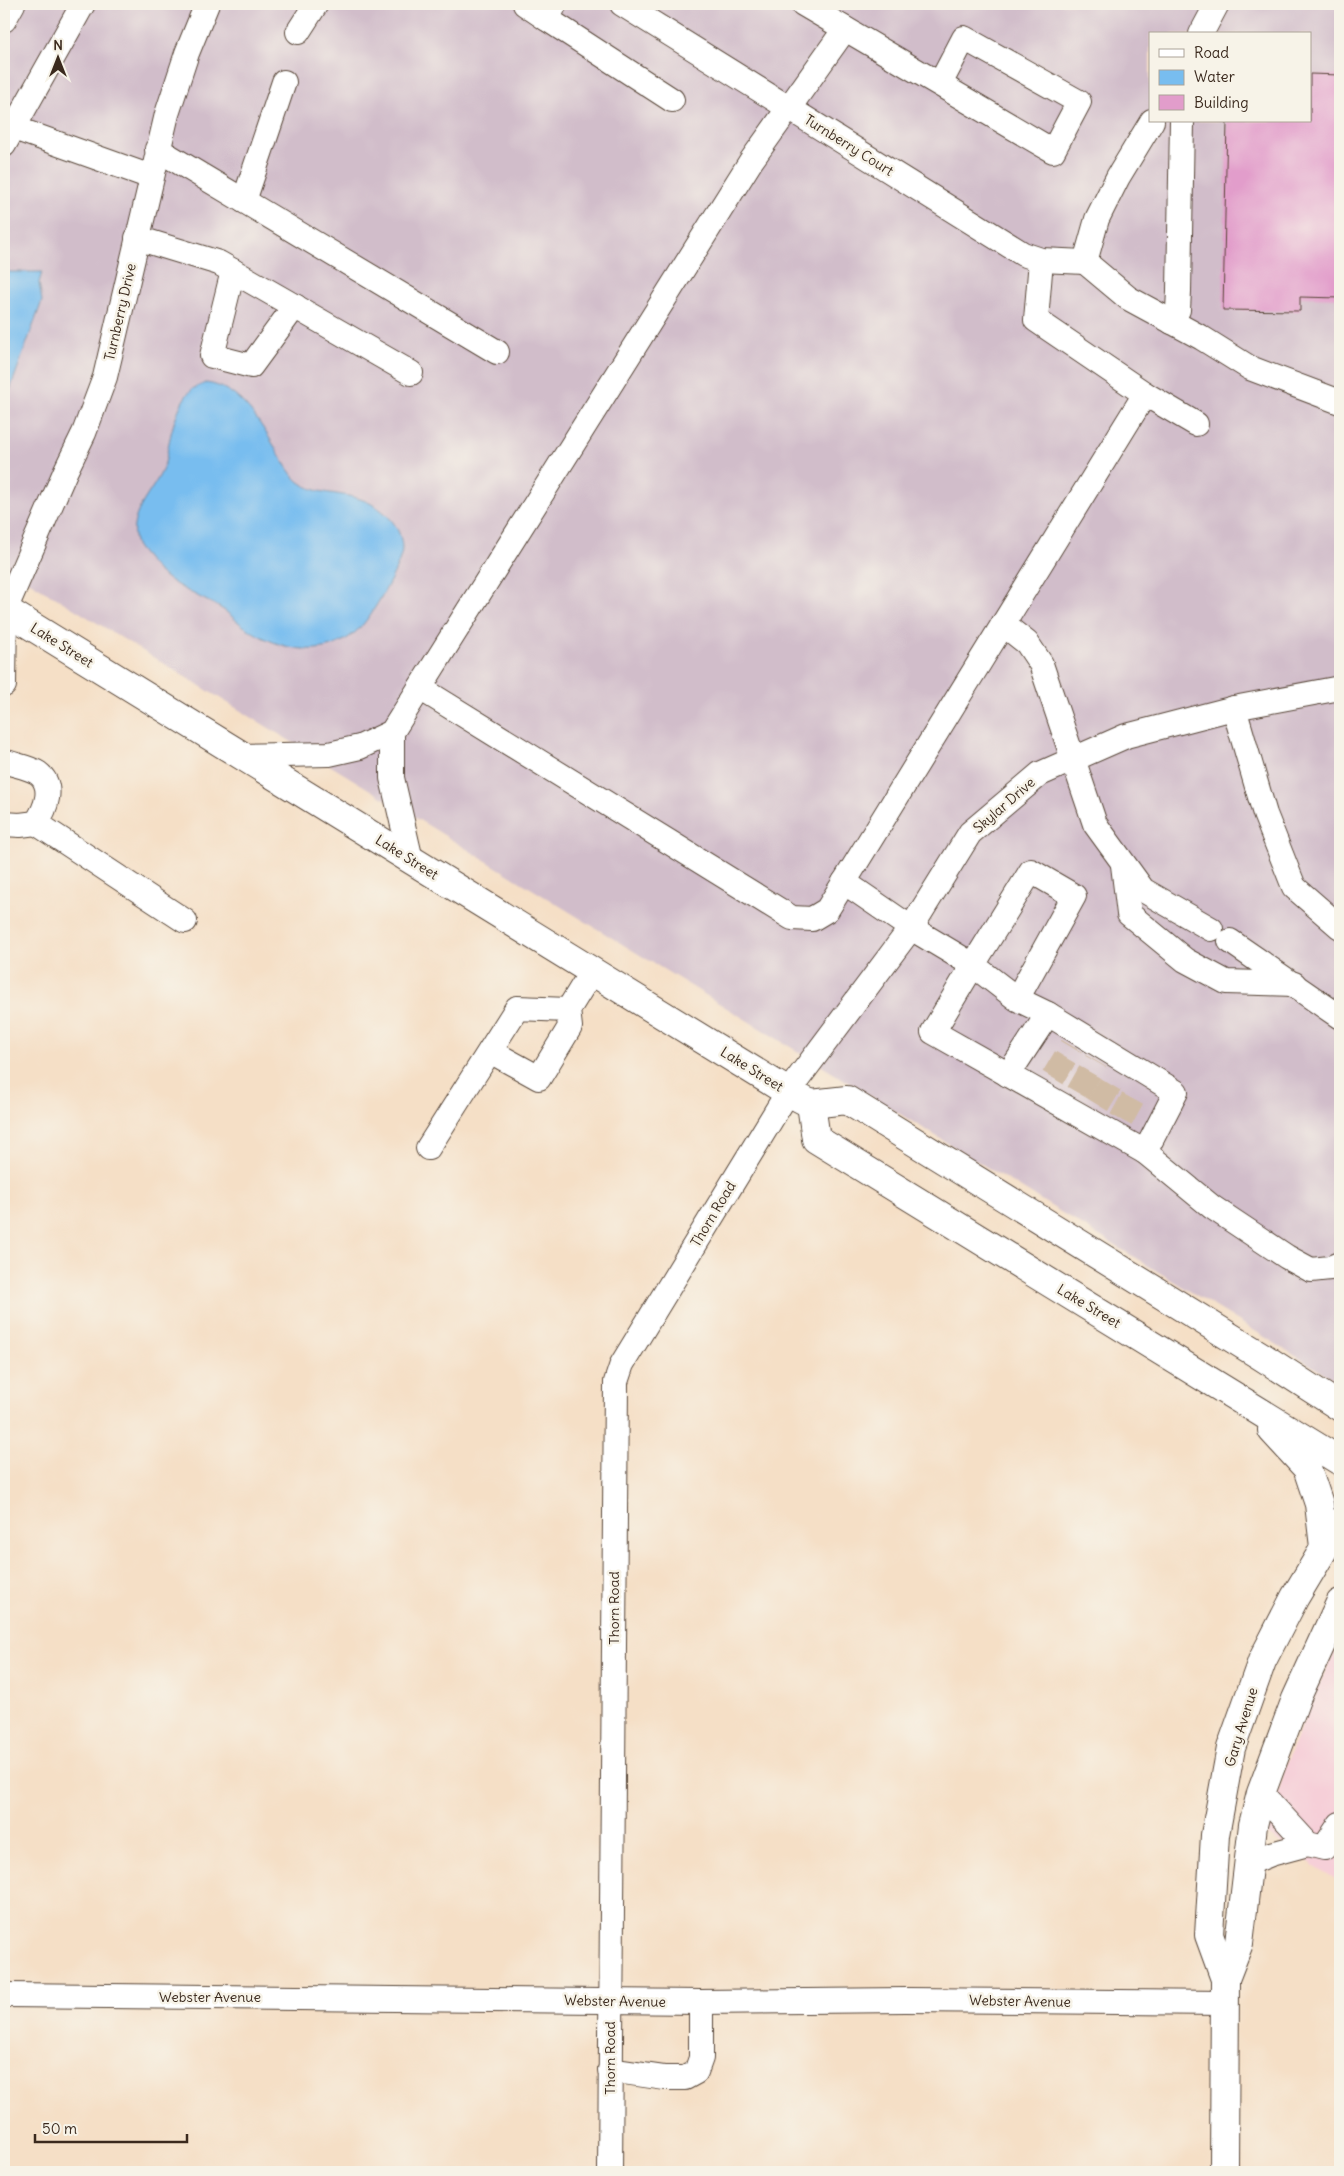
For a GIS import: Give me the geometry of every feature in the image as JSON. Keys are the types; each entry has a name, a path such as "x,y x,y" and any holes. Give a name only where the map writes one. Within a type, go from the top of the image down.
{"main road":[{"name":"Lake Street","path":"4,610 800,1098 816,1139 1239,1397 1340,1461"},
{"path":"800,1098 847,1100 1253,1351 1340,1407"},
{"path":"1239,1397 1308,1468 1319,1504 1324,1547"},
{"name":"Gary Avenue","path":"1224,2172 1225,1991 1209,1935 1215,1835 1231,1748 1262,1661 1324,1547 1340,1522"},
{"name":"Gary Avenue","path":"1225,1991 1240,1944 1253,1825 1261,1793 1296,1699 1340,1604"}],"street":[{"path":"4,20 13,4"},
{"path":"82,4 7,131 151,177"},
{"name":"Turnberry Drive","path":"4,610 84,432 105,378 157,149 187,53 208,4"},
{"path":"298,32 316,4"},
{"path":"525,4 551,12 672,100"},
{"name":"Turnberry Court","path":"622,4 1023,254 1041,260 1085,262"},
{"path":"803,4 1053,151 1079,102 964,38 940,84"},
{"path":"1202,32 1217,4"},
{"path":"242,756 330,754 360,748 392,732 751,161 845,28"},
{"path":"244,201 284,82"},
{"path":"1151,122 1118,177 1097,219 1085,262 1128,298 1250,368 1340,402"},
{"path":"1172,322 1178,310 1179,291 1182,122"},
{"path":"157,149 497,352"},
{"path":"137,238 218,262 411,373"},
{"path":"1041,260 1036,320 1145,394 1196,424"},
{"path":"233,271 212,356 251,366 295,306"},
{"path":"420,688 792,918 812,919 827,910 1145,394"},
{"path":"4,610 4,685"},
{"path":"1003,624 1027,643 1041,664 1095,824 1143,890 1221,935 1340,1017"},
{"name":"Skylar Drive","path":"800,1098 970,834 1040,774 1126,736 1234,708 1340,688"},
{"path":"1234,708 1265,814 1294,887 1340,927"},
{"path":"392,732 392,778 411,860"},
{"path":"4,761 37,773 46,782 48,796 45,811 36,823"},
{"path":"4,824 36,823 185,920"},
{"path":"1123,862 1129,914 1185,960 1226,982 1294,984"},
{"path":"1017,1000 1074,896 1031,871 933,1032 1008,1075 1048,1086 1117,1127 1212,1206 1287,1257 1311,1270 1330,1268 1340,1264"},
{"path":"844,882 911,928 973,966 1017,1000 1048,1014 1076,1040 1142,1081 1176,1092 1145,1152"},
{"path":"490,1051 539,1078 570,1027 568,1010 592,970"},
{"path":"428,1148 517,1008 568,1010"},
{"path":"1008,1075 1048,1014"},
{"name":"Thorn Road","path":"610,2172 616,1382 622,1364 800,1098"},
{"path":"1261,1793 1308,1844"},
{"path":"1249,1862 1308,1844 1324,1848 1340,1824"},
{"name":"Webster Avenue","path":"4,1995 702,2002 906,2000 1225,1991"},
{"path":"610,2070 665,2078 685,2078 696,2072 702,2058 702,2002"}],"shaded area":[{"path":"4,4 1340,4 1340,1383 4,566"},
{"path":"1340,1641 1340,1882 1267,1835 1286,1764 1315,1693"}],"water":[{"path":"4,272 42,272 39,283 42,301 4,406"},
{"path":"206,383 230,392 240,400 258,420 292,475 304,486 368,502 383,511 394,524 401,540 402,549 398,565 368,618 355,632 341,642 325,648 308,649 291,647 258,635 222,609 162,575 136,545 135,521 144,500 162,470 178,410 188,393"}],"building":[{"path":"1312,74 1340,75 1340,298 1300,297 1300,311 1223,310 1227,122 1312,122"}],"tunnel":[{"path":"1053,1078 1072,1046"},
{"path":"1078,1093 1096,1061"},
{"path":"1098,1105 1116,1075"},
{"path":"1121,1120 1138,1089"}]}
